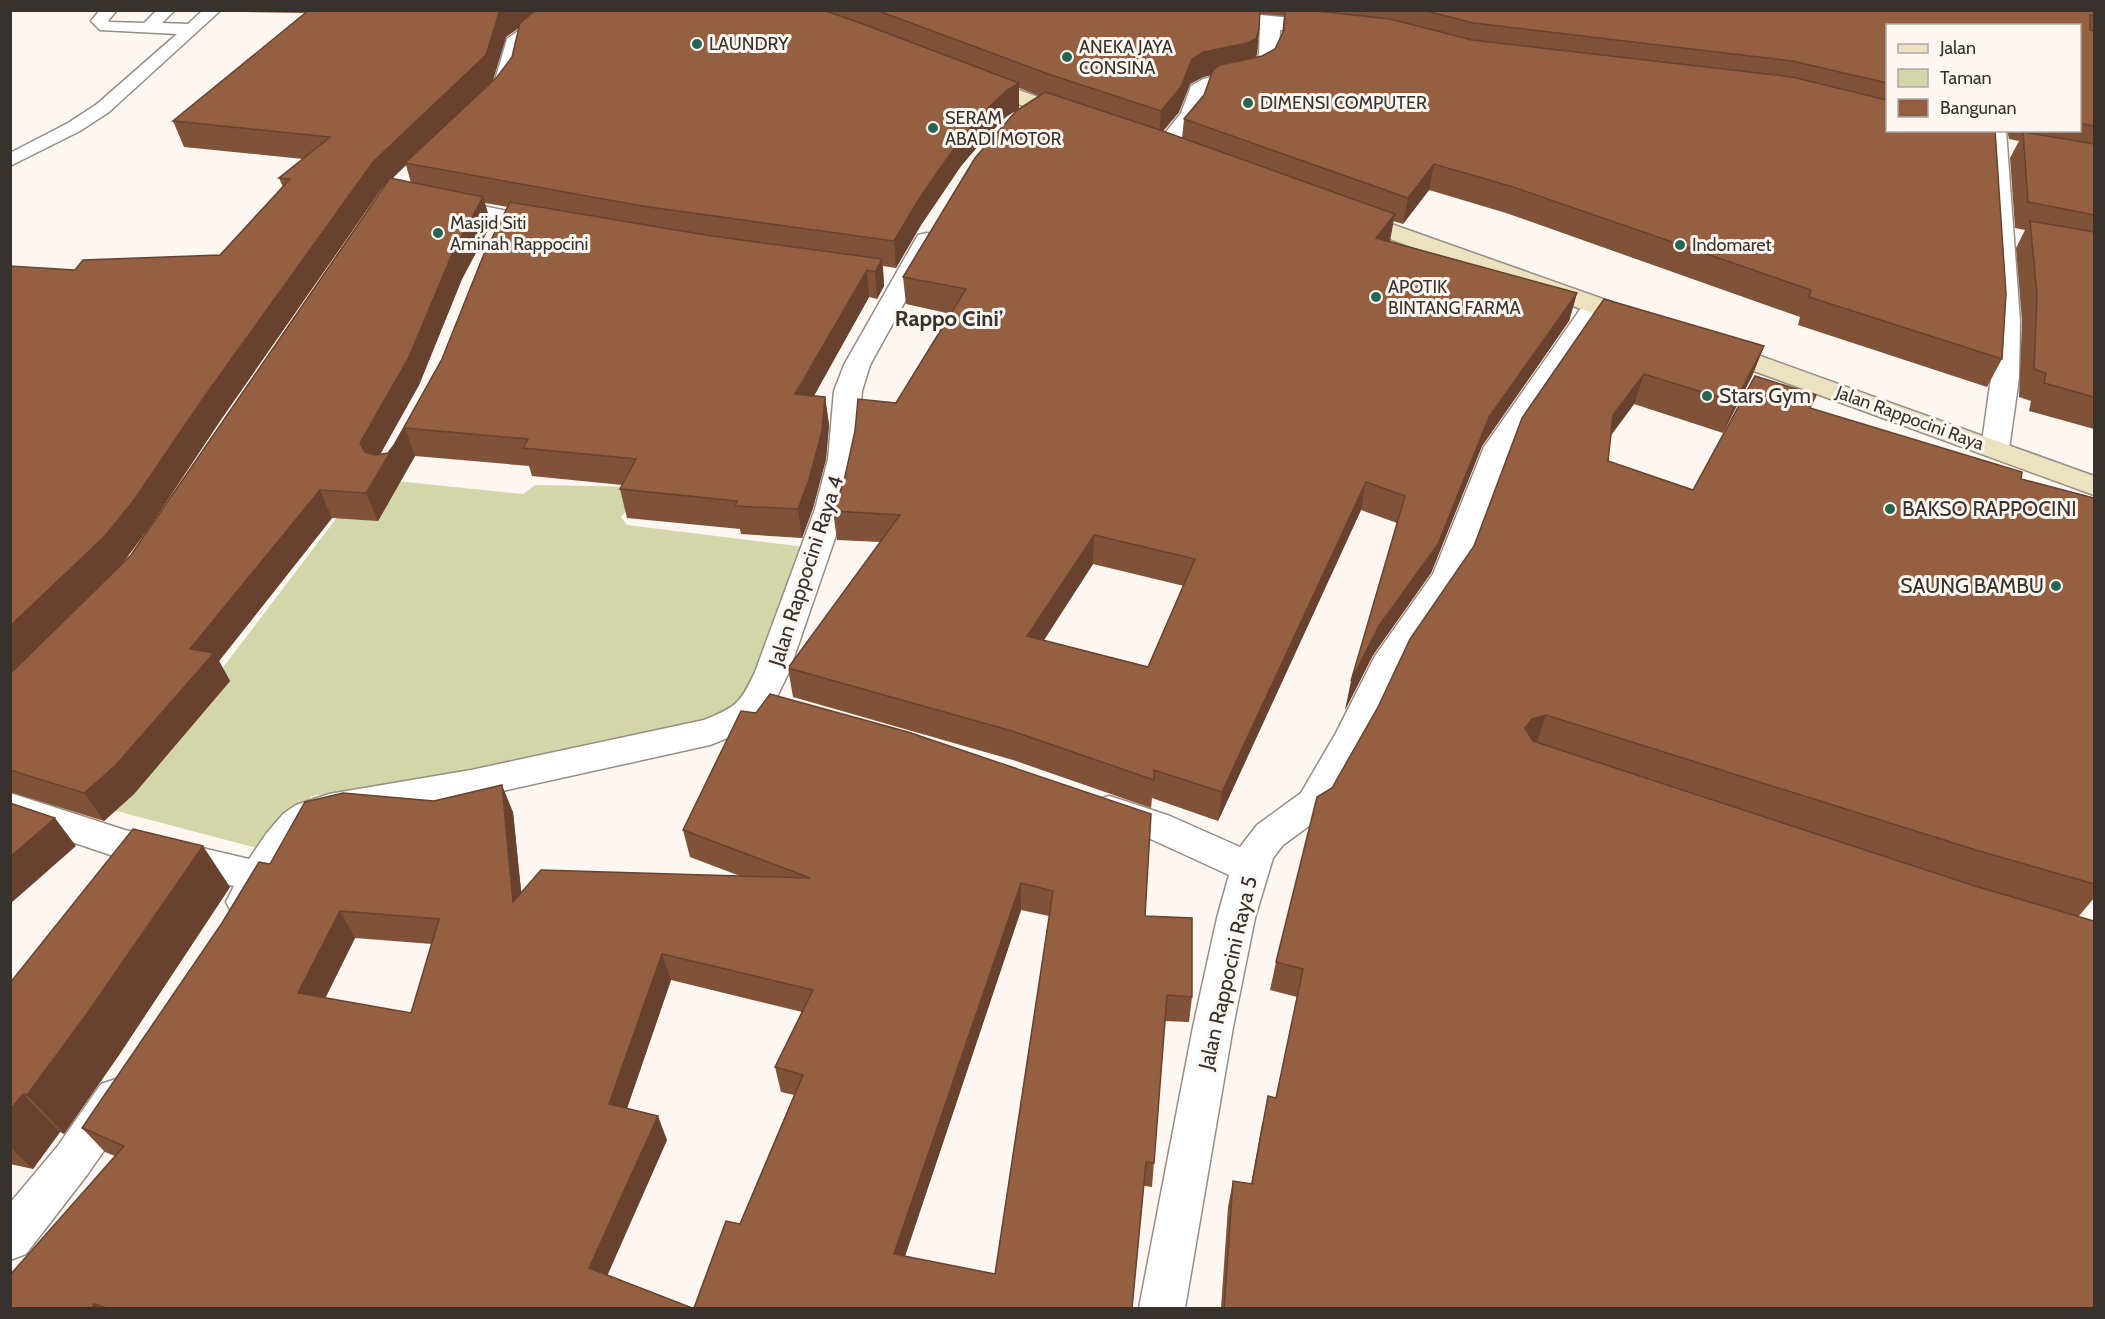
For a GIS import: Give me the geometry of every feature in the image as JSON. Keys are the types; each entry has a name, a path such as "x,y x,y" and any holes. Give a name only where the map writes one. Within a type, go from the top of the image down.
{"main road":[{"path":"959,74 1033,113 1098,126"},
{"path":"1326,208 1661,329"},
{"name":"Jalan Rappocini Raya","path":"1694,340 2094,486"}],"street":[{"path":"472,117 494,96 505,81 514,42 561,10"},
{"path":"1228,18 1270,23 1304,18 1346,29"},
{"path":"1164,148 1192,114 1199,91 1210,83 1252,75 1264,68 1269,54 1270,23"},
{"path":"1995,141 2014,238 2005,378 1995,449"},
{"path":"422,200 502,229 573,230"},
{"name":"Jalan Rappocini Raya 4","path":"259,877 279,844 293,827 307,816 329,808 471,784 710,732 775,707 772,672 830,509 842,459 848,392 893,277 940,218"},
{"name":"Jalan Rappocini Raya 5","path":"1162,1308 1236,918 1257,851 1270,834 1314,803 1333,771 1387,664 1448,576 1498,447 1595,306"},
{"path":"1080,800 1157,826 1250,868"},
{"path":"10,807 125,845 259,877 224,936"},
{"path":"10,1238 72,1161 136,1069"}],"lane":[{"path":"109,10 99,21 106,27 192,29"},
{"path":"147,28 167,10"},
{"path":"10,161 74,127 103,108 213,10"}],"green space":[{"path":"367,478 523,494 535,485 646,487 621,517 627,525 805,547 748,707 647,750 311,796 276,853 86,803 218,674"}],"building":[{"path":"309,10 503,10 499,13 486,55 373,162 207,393 134,500 105,536 10,626 10,266 75,270 83,260 220,255 290,179 279,178 330,137 173,121"},
{"path":"536,10 823,10 1019,83 1006,91 983,113 960,140 919,199 894,241 642,206 405,163 497,77 512,57 520,23"},
{"path":"876,10 1260,10 1256,39 1204,52 1192,59 1181,87 1161,111 1051,75"},
{"path":"1285,10 1307,10 1390,19 1472,40 1792,77 1886,100 1886,132 1995,132 2006,294 2002,359 1809,297 1811,290 1513,187 1434,164 1408,198 1184,119 1204,95 1213,70 1220,65 1262,56 1275,49 1284,30"},
{"path":"1423,10 2094,10 2094,16 2090,15 2090,30 2094,31 2094,126 2081,123 2081,24 1886,24 1886,83 1792,61 1473,23"},
{"path":"1045,92 1157,129 1395,214 1376,238 1577,293 1489,417 1438,544 1379,626 1351,681 1405,496 1366,482 1222,792 1154,770 1154,780 1012,731 788,668 900,515 833,511 844,481 855,431 858,399 896,403 966,289 903,277 975,158 1016,111","holes":["1094,535 1195,559 1148,667 1027,636"]},
{"path":"2023,132 2094,144 2094,215 2028,202"},
{"path":"390,178 483,197 453,252 409,357 360,443 365,452 376,455 388,453 394,445 442,359 484,254 510,202 706,235 882,259 875,272 867,270 795,394 825,397 822,431 809,480 798,509 735,506 737,501 620,489 636,459 523,448 528,439 405,428 366,493 320,490 190,649 214,653 115,766 84,793 10,770 10,674 131,555"},
{"path":"2030,221 2094,232 2094,397 2044,383 2046,373 2034,369 2037,294"},
{"path":"1604,299 1764,346 1735,402 1644,374 1613,415 1608,461 1693,490 1755,376 1816,395 1810,408 2022,472 2021,479 2094,498 2094,884 1976,850 1546,715 1532,719 1525,728 1533,741 1975,886 2094,921 2094,1308 1224,1308 1233,1181 1252,1184 1268,1096 1276,1098 1303,969 1276,962 1317,797 1332,788 1378,707 1410,639 1474,546 1522,418"},
{"path":"770,694 908,732 1151,814 1145,916 1192,918 1192,997 1167,995 1154,1163 1146,1162 1132,1308 694,1308 726,1221 740,1224 803,1075 775,1067 813,990 662,954 609,1104 658,1116 589,1268 692,1308 107,1308 94,1304 92,1308 10,1308 10,1275 124,1146 82,1128 222,923 259,862 270,864 305,802 343,793 434,801 502,785 513,902 541,870 810,878 683,830 741,711 756,713","holes":["1021,883 1053,891 995,1274 894,1254","340,911 439,919 411,1013 298,993"]},
{"path":"10,803 55,818 10,857"},
{"path":"133,829 203,846 86,1015 27,1095 23,1094 10,1110 10,983"}],"place":[{"name":"LAUNDRY","path":"697,44"},
{"name":"ANEKA JAYA CONSINA","path":"1067,57"},
{"name":"DIMENSI COMPUTER","path":"1248,103"},
{"name":"SERAM ABADI MOTOR","path":"933,128"},
{"name":"Masjid Siti Aminah Rappocini","path":"438,233"},
{"name":"Indomaret","path":"1680,245"},
{"name":"APOTIK BINTANG FARMA","path":"1376,297"},
{"name":"Stars Gym","path":"1707,396"},
{"name":"BAKSO RAPPOCINI","path":"1890,509"},
{"name":"SAUNG BAMBU","path":"2056,586"}],"district":[{"name":"Rappo Ciniʼ","path":"949,318"}]}
